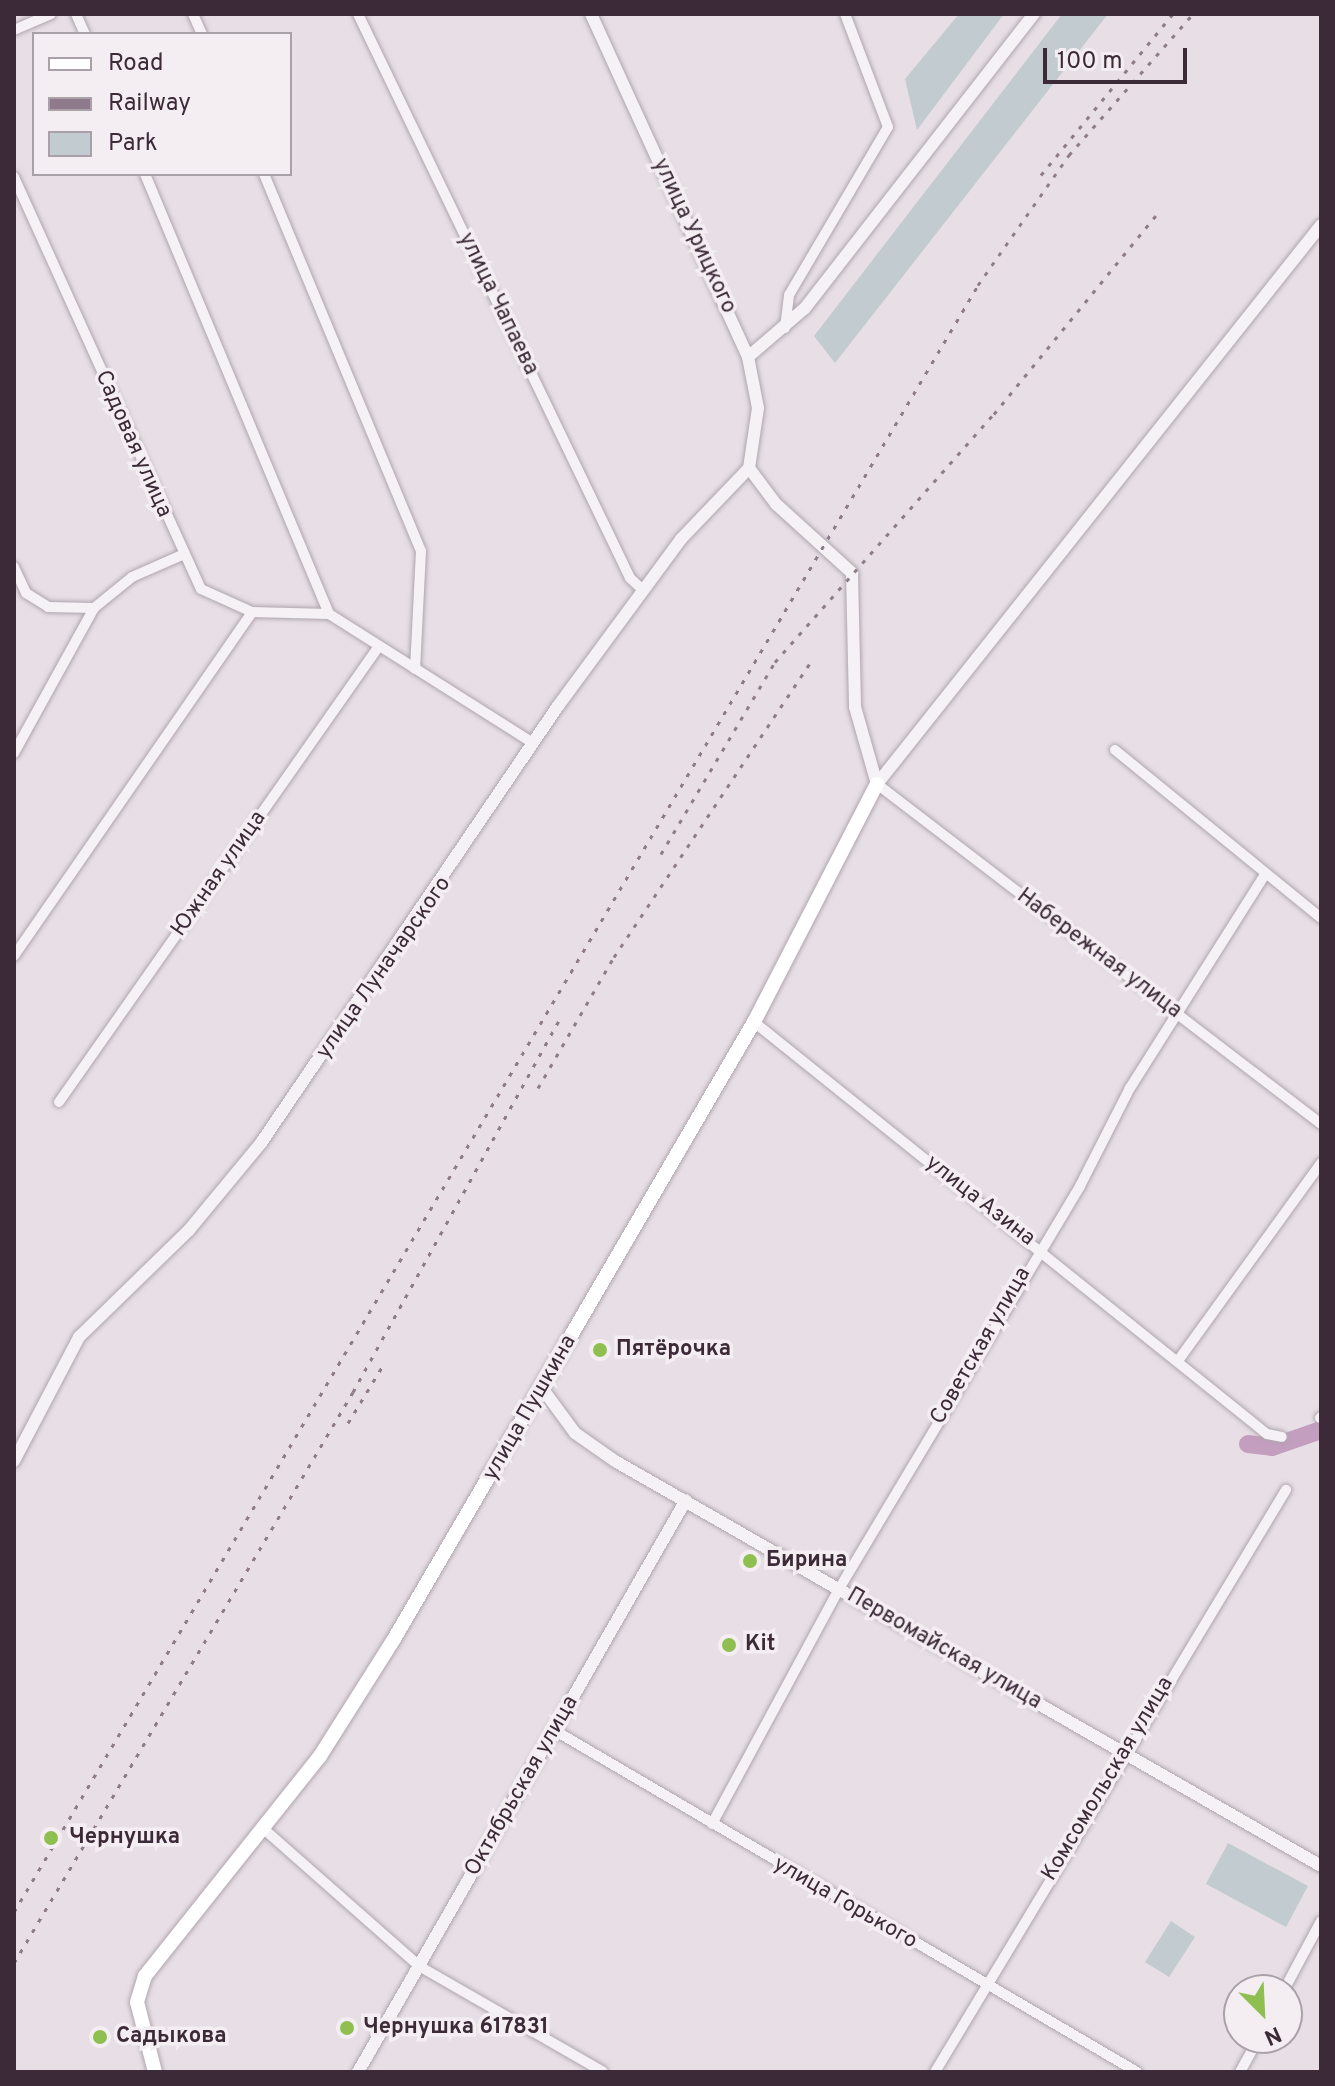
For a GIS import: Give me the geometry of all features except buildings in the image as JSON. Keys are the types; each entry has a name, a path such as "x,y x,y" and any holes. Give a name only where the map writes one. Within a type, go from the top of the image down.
{"main road":[{"name":"улица Пушкина","path":"155,2072 137,2002 145,1976 265,1830 394,1639 754,1022 877,784"}],"street":[{"path":"14,30 51,14"},
{"name":"улица Чапаева","path":"358,14 630,578 643,590"},
{"name":"улица Урицкого","path":"591,14 748,357 758,408 749,468"},
{"path":"785,329 789,295 888,127 845,14"},
{"path":"748,357 785,329 1034,14"},
{"path":"146,176 329,614 533,743"},
{"path":"265,176 421,551 415,669"},
{"name":"Садовая улица","path":"14,177 182,555 201,589 252,612 329,614"},
{"path":"877,784 1321,225"},
{"path":"749,468 776,504 852,573 855,707 877,784"},
{"name":"улица Луначарского","path":"14,1461 79,1337 189,1230 261,1143 533,743 643,590 749,468"},
{"path":"14,753 94,608 132,577 182,555"},
{"path":"14,567 26,593 48,607 94,608"},
{"path":"14,956 252,612"},
{"name":"Южная улица","path":"59,1102 379,646"},
{"path":"1115,750 1264,876 1321,918"},
{"name":"Набережная улица","path":"877,784 1321,1124"},
{"name":"Советская улица","path":"712,1824 839,1589 1176,1012 1264,876"},
{"name":"улица Азина","path":"754,1022 1180,1358 1267,1434 1282,1437"},
{"path":"1180,1358 1321,1163"},
{"name":"Первомайская улица","path":"542,1388 591,1445 1321,1866"},
{"name":"Комсомольская улица","path":"935,2072 1122,1753 1286,1490"},
{"name":"Октябрьская улица","path":"358,2072 686,1500"},
{"name":"улица Горького","path":"554,1730 1137,2072"},
{"path":"265,1830 419,1966 603,2072"},
{"path":"1293,1974 1321,1921"},
{"path":"1240,2072 1250,2054"}],"green space":[{"path":"959,14 1004,14 917,130 905,79"},
{"path":"1062,14 1108,14 835,363 814,336"},
{"path":"1228,1843 1308,1886 1286,1927 1206,1884"},
{"path":"1171,1921 1195,1937 1169,1977 1145,1962"}],"waterway":[{"path":"1248,1444 1272,1447 1321,1430"}],"railway":[{"path":"1041,175 1173,14"},
{"path":"14,1912 978,285 1069,155 1193,14"},
{"path":"661,854 775,662 994,414 1157,214"},
{"path":"538,1088 614,957 811,662"},
{"path":"14,1963 353,1392 559,1021"},
{"path":"348,1423 382,1367"}],"place":[{"name":"Пятёрочка","path":"600,1350"},
{"name":"Бирина","path":"750,1561"},
{"name":"Kit","path":"729,1645"},
{"name":"Чернушка","path":"51,1838"},
{"name":"Чернушка 617831","path":"347,2028"},
{"name":"Садыкова","path":"100,2037"}]}
